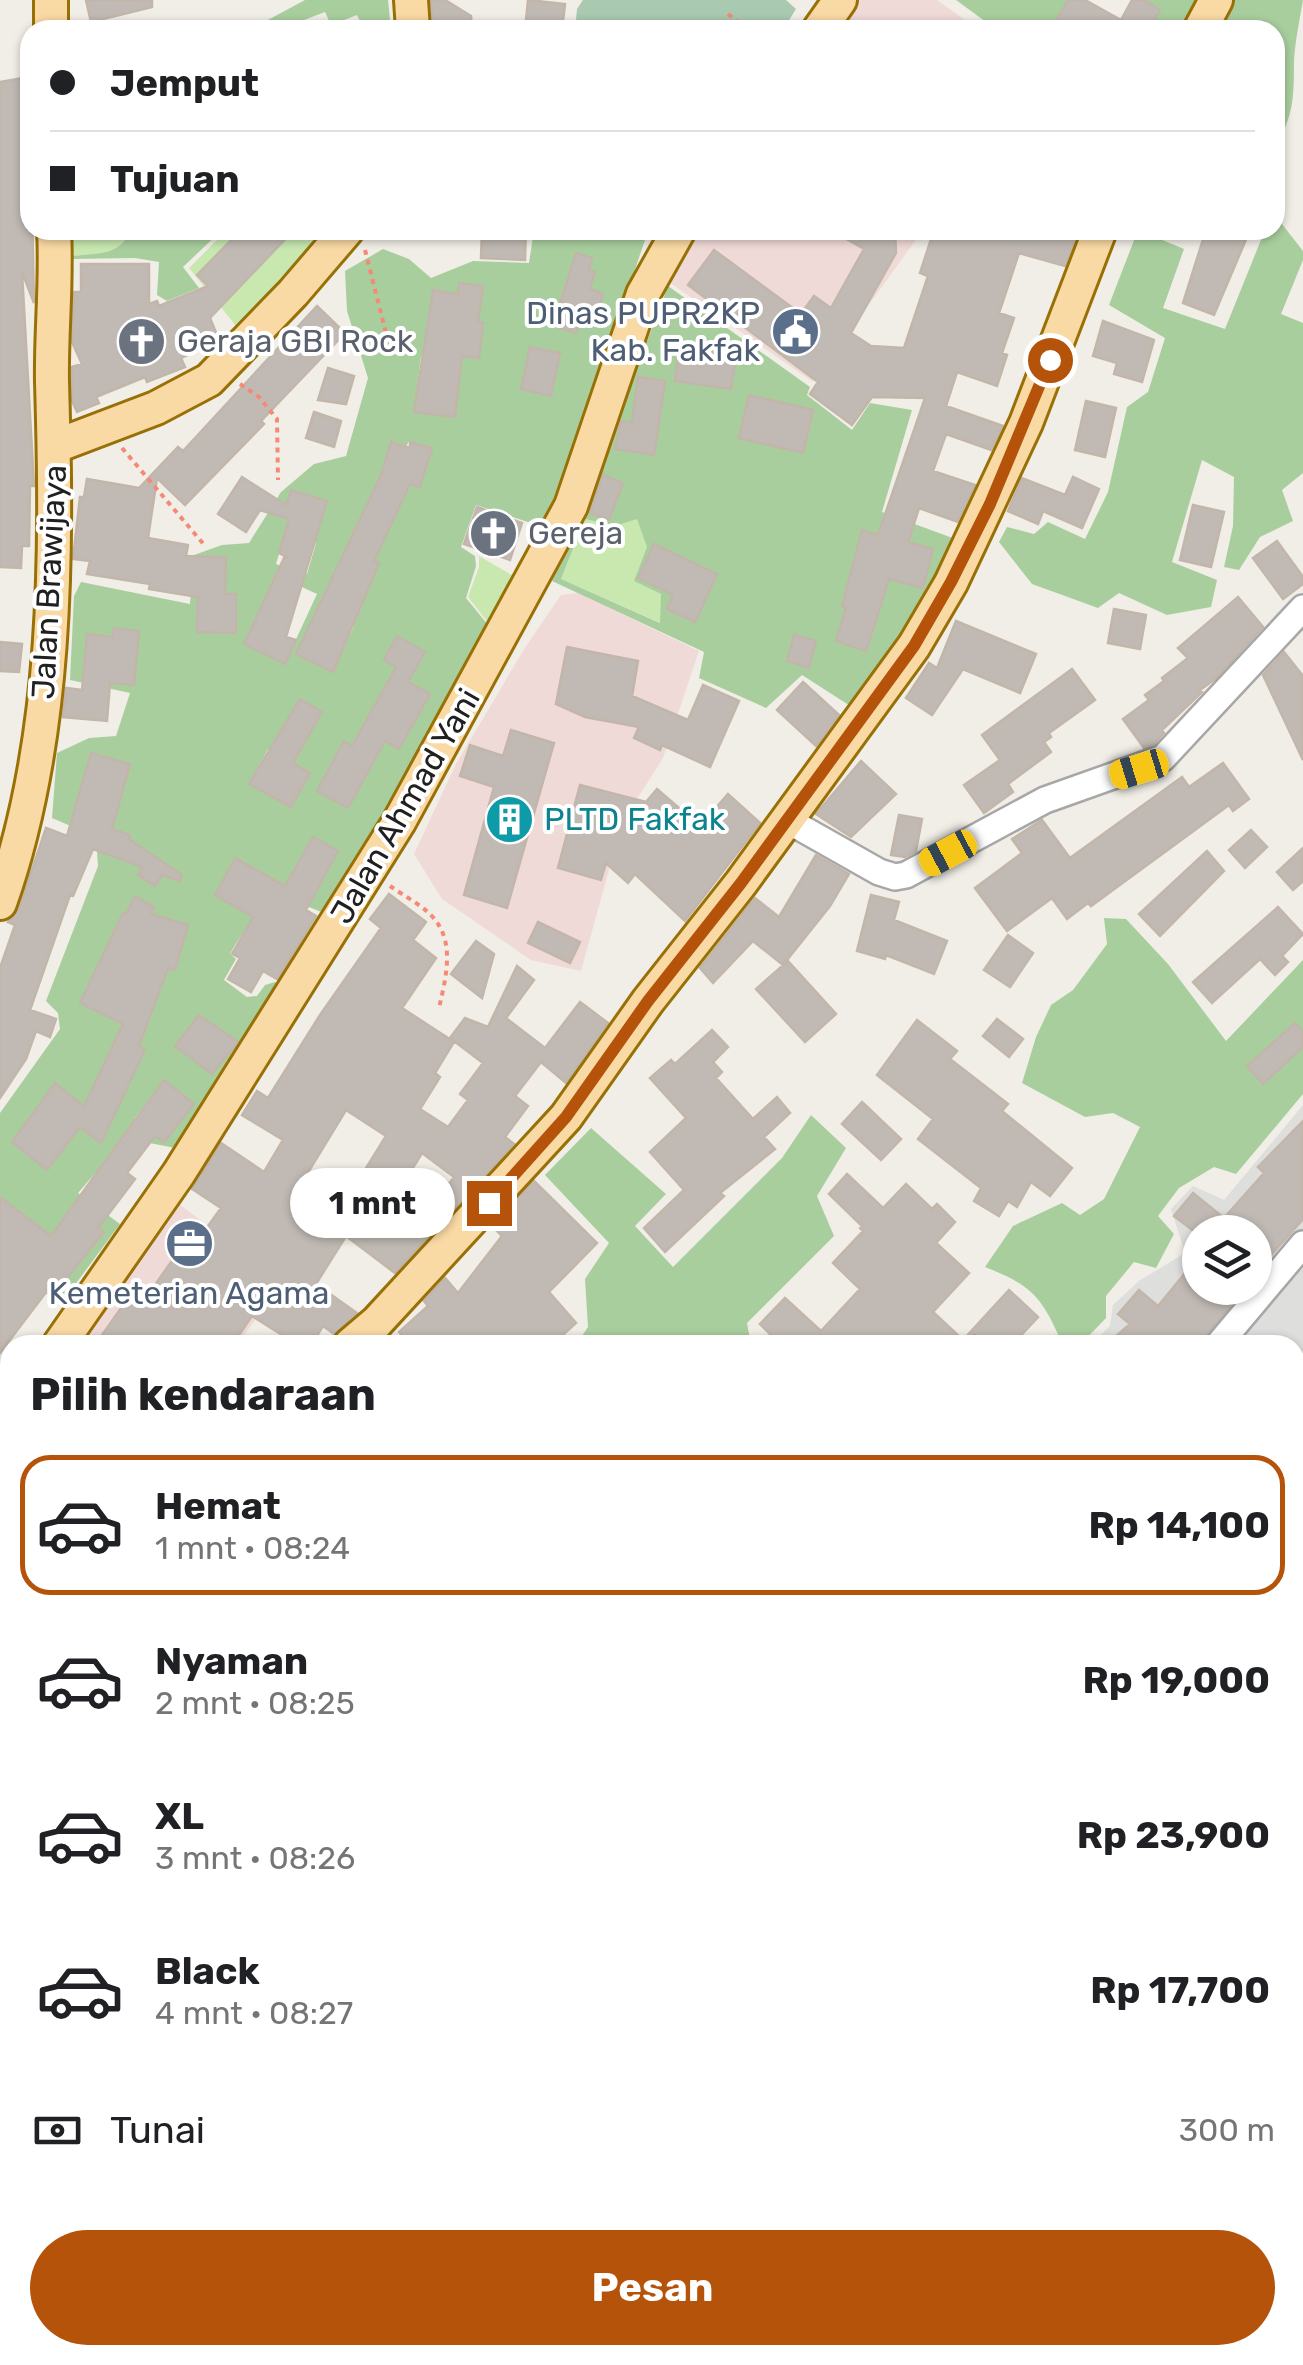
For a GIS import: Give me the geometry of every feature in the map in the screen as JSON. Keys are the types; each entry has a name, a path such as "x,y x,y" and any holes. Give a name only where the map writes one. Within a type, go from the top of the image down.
{"main road":[{"path":"54,240 52,380 56,446"},
{"name":"Jalan Brawijaya","path":"0,903 26,821 40,738 53,578 56,446 186,394 220,370 353,240"},
{"name":"Jalan Ahmad Yani","path":"66,1335 179,1173 370,871 571,506 642,294 673,240"},
{"path":"362,1335 566,1117 648,1001 904,662 951,582 1026,423 1096,240"}],"street":[{"path":"787,820 878,872 906,876 1045,800 1163,758 1303,608"},
{"path":"1226,1335 1303,1244"}],"path":[{"path":"728,14 736,20"},
{"path":"357,240 389,345"},
{"path":"220,370 259,398 278,419 278,480"},
{"path":"108,427 206,547"},
{"path":"370,871 435,919 442,932 448,964 439,1008"}],"shaded area":[{"path":"860,0 937,0 965,20 847,20"},
{"name":"Dinas PUPR2KP Kab. Fakfak","path":"694,240 916,240 813,382 666,280"},
{"name":"PLTD Fakfak","path":"578,593 699,651 663,758 637,799 612,859 581,971 531,960 442,899 414,854 456,764 526,646 561,595"},
{"path":"1303,1105 1303,1335 1101,1335 1110,1326 1113,1305 1139,1281 1182,1255 1182,1305 1272,1305 1272,1215 1182,1215 1182,1244 1171,1209 1193,1186 1224,1200"},
{"name":"Kemeterian Agama","path":"178,1203 282,1283 244,1335 82,1335"}],"green space":[{"path":"305,0 388,0 390,20 359,20 357,15 329,20 325,12 304,20 268,20"},
{"path":"583,0 786,0 796,9 789,20 576,20"},
{"path":"956,0 1068,0 1063,20 983,20"},
{"path":"1144,0 1203,0 1193,20 1154,20 1160,10"},
{"path":"1227,0 1303,0 1295,46 1292,106 1285,128 1285,20 1216,20"},
{"path":"1285,228 1303,251 1281,314 1303,323 1303,473 1282,490 1293,521 1260,537 1239,570 1224,567 1233,526 1234,477 1202,460 1172,562 1217,580 1211,607 1167,615 1119,593 1098,608 1032,584 999,542 1007,527 1034,534 1048,522 1085,539 1108,492 1127,407 1148,392 1165,338 1109,305 1134,240 1162,240 1184,249 1163,308 1225,329 1261,240 1285,240"},
{"path":"69,240 73,256 114,249 125,240 211,240 183,267 199,288 167,301 157,295 159,262 135,258 70,259"},
{"path":"72,240 125,240 114,249 73,256"},
{"path":"217,240 245,240 264,259 274,240 316,240 236,326 189,268","holes":["217,255 244,282 225,302 198,275"]},
{"path":"532,240 645,240 560,488 540,526 476,505 461,547 475,556 476,566 466,598 493,631 380,828 324,913 271,892 240,937 230,954 236,959 224,980 247,997 257,996 265,985 275,982 283,990 175,1148 129,1139 78,1193 120,1224 60,1305 14,1268 0,1269 0,1253 27,1218 0,1197 0,1113 60,1029 58,1013 46,1001 98,866 96,837 52,818 57,753 89,738 116,736 130,693 70,680 74,596 81,582 190,604 194,555 222,545 249,543 281,492 314,464 346,456 368,378 347,311 345,271 383,249 409,259 431,278 473,261 529,263","holes":["576,253 592,258 589,270 595,273 590,289 603,294 596,316 583,312 576,333 553,326","434,290 456,294 449,347 427,344","530,347 560,354 551,395 521,389","421,356 461,361 455,417 414,412","409,441 431,449 420,486 397,479 400,467 385,462 391,442 406,447","375,487 402,501 380,547 353,535","291,491 327,501 319,528 283,517","285,534 316,543 307,574 276,564","347,548 379,563 365,594 333,579","198,556 225,557 225,594 236,595 236,632 198,632","276,575 317,594 285,663 244,644","324,612 354,626 333,672 302,657","114,628 139,631 133,685 109,682","392,673 429,694 399,748 362,727","300,699 322,712 301,748 280,735","344,742 375,759 348,807 317,790","268,749 310,772 291,807 249,784","91,754 130,765 114,823 74,811","313,837 338,852 317,887 293,873","235,858 273,880 253,916 215,895","161,917 188,925 175,970 148,961","102,957 129,970 106,1016 80,1003","117,1036 145,1050 114,1114 87,1102","164,1080 193,1104 164,1142 134,1119","55,1084 91,1112 74,1135 37,1107","34,1114 68,1140 47,1169 12,1142"]},
{"path":"668,286 810,387 807,395 852,430 870,403 912,410 882,512 958,540 855,709 802,675 766,708 699,678 704,652 552,581 577,526","holes":["679,348 735,356 731,389 675,381","749,395 812,410 739,438","620,421 658,428 654,455 616,448","585,519 615,526 637,519 647,547 634,581 661,594 660,623 561,579","863,531 932,549 922,587","654,545 717,574 695,622 667,609 673,595 638,578"]},
{"path":"637,518 648,547 635,581 662,594 661,623 561,579 585,519 615,526"},
{"path":"479,556 517,578 493,629 468,597"},
{"path":"1104,918 1126,919 1168,964 1226,1041 1303,960 1303,1094 1236,1174 1214,1167 1179,1188 1158,1216 1174,1234 1156,1268 1134,1262 1106,1296 1106,1318 1090,1335 1058,1335 1035,1296 985,1267 1013,1226 1062,1203 1080,1215 1104,1199 1140,1127 1113,1113 1085,1117 1022,1083 1051,1005 1073,990 1107,944"},
{"path":"811,1115 846,1148 817,1196 834,1236 747,1323 749,1335 583,1335 588,1327 585,1279 609,1243 545,1175 591,1128 666,1194 635,1226 673,1267 782,1158"}],"building":[{"path":"86,0 152,0 152,7 91,20"},
{"path":"431,0 445,0 471,16 471,20 432,20"},
{"path":"528,0 565,4 563,20 526,20"},
{"path":"1068,0 1085,0 1121,20 1057,20"},
{"path":"1132,0 1144,0 1160,10 1154,20 1121,20"},
{"path":"20,79 20,240 33,240 34,303 22,272 34,486 30,486 29,546 22,546 21,568 0,567 0,82"},
{"path":"231,240 284,240 210,318 219,340 181,358 185,367 147,382 145,377 96,397 99,403 77,412 72,401 72,367 82,364 72,342 74,292 81,292 81,264 149,264 149,304 157,301 159,306 208,286 197,275"},
{"path":"482,240 526,240 525,260 481,258"},
{"path":"848,240 895,240 896,253 851,333 871,346 904,348 928,276 920,273 931,240 1075,240 1065,266 1019,253 999,313 1014,318 1002,353 1007,355 997,386 957,372 946,406 1003,426 991,450 946,434 933,471 975,485 958,522 919,508 908,542 933,549 923,588 889,579 866,651 836,641 846,607 842,606 862,530 878,535 925,398 872,397 852,425 810,394 818,382 688,285 714,250 801,314 814,296 831,308 864,249"},
{"path":"1203,240 1246,240 1214,315 1183,303"},
{"path":"576,253 592,258 589,270 595,272 590,289 603,294 596,316 583,312 576,333 553,326"},
{"path":"459,283 483,286 479,358 462,356 455,417 414,412 433,290 458,294"},
{"path":"317,306 345,333 261,421 264,424 185,505 157,478 148,538 188,545 186,556 226,557 225,594 236,594 236,633 197,632 198,597 87,574 90,561 73,559 80,497 84,497 87,479 139,488 178,447 183,451"},
{"path":"1103,321 1154,340 1142,382 1114,374 1117,363 1093,356"},
{"path":"530,347 560,353 551,396 521,389"},
{"path":"679,348 736,356 731,389 675,381"},
{"path":"328,368 354,376 346,404 318,400"},
{"path":"638,377 665,381 654,455 615,449 621,421 632,423"},
{"path":"749,395 813,410 803,453 739,438"},
{"path":"1086,401 1116,408 1105,457 1075,450"},
{"path":"314,412 341,421 334,447 306,438"},
{"path":"391,442 410,448 410,442 432,448 420,487 410,484 374,561 379,563 333,672 296,654 381,475"},
{"path":"603,475 623,483 609,520 590,513"},
{"path":"242,477 286,505 291,490 327,501 286,637 296,640 285,664 244,644 284,558 288,558 279,553 289,519 260,510 246,532 218,514"},
{"path":"1073,477 1099,489 1082,528 1043,511 1038,524 1008,511 1022,478 1065,495"},
{"path":"1193,505 1224,512 1211,567 1180,560"},
{"name":"Gereja","path":"477,507 522,523 510,560 464,544"},
{"path":"1277,541 1303,577 1303,584 1283,599 1253,558"},
{"path":"654,544 717,574 695,622 667,609 673,595 638,578"},
{"path":"1238,597 1263,627 1162,730 1164,733 1154,744 1144,748 1123,719 1149,700 1145,695 1188,658 1178,648"},
{"path":"1114,609 1146,615 1140,649 1108,643"},
{"path":"956,621 1036,654 1020,693 963,669 932,715 906,698 929,663 937,668"},
{"path":"114,628 139,631 134,685 110,683 107,721 63,717 66,688 82,690 87,634 113,637"},
{"path":"794,635 816,641 809,668 787,661"},
{"path":"397,636 425,652 408,682 430,694 399,749 385,741 348,808 317,791 344,741 352,746 396,667 384,660"},
{"path":"0,642 22,644 19,672 0,671"},
{"path":"567,647 638,661 632,696 688,720 703,685 739,701 710,767 662,745 660,750 634,738 639,727 585,717 556,704"},
{"path":"1284,652 1303,676 1303,760 1263,675"},
{"path":"1072,669 1095,700 1049,733 1051,737 1044,742 1051,752 1008,784 1013,792 984,813 964,785 1000,760 982,735"},
{"path":"803,682 839,715 816,746 777,710"},
{"path":"300,699 322,712 293,763 310,773 291,807 249,784"},
{"name":"PLTD Fakfak","path":"511,730 554,743 507,908 464,895 494,787 460,776 470,745 503,756"},
{"path":"91,753 130,764 112,829 130,835 129,839 182,875 180,881 162,875 155,886 138,875 143,867 93,849 73,896 70,895 30,1010 56,1019 50,1037 36,1031 26,1059 0,1098 0,968 15,925 8,922 19,909 46,828 67,836"},
{"path":"861,761 896,794 851,837 816,814"},
{"path":"1223,763 1249,799 1233,811 1229,805 1091,906 1088,903 1067,919 1052,898 1007,931 975,888 1022,853 1012,839 1042,820 1070,858 1182,777 1189,787"},
{"path":"580,785 646,802 657,789 700,826 728,794 760,823 685,921 635,874 628,883 606,863 601,880 558,868"},
{"path":"899,815 922,819 916,851 905,857 891,855"},
{"path":"1251,830 1267,847 1245,868 1229,850"},
{"path":"313,837 338,851 306,910 316,916 277,979 263,971 251,992 228,979 240,958 232,954 253,917 215,895 235,858 285,886"},
{"path":"1303,848 1303,881 1293,890 1277,872"},
{"path":"1207,851 1224,871 1160,936 1139,914"},
{"path":"816,855 849,874 830,906 783,965 753,941 713,983 700,968 755,898 779,917"},
{"path":"389,894 426,922 413,940 436,958 402,1008 454,1042 435,1073 440,1077 420,1109 448,1127 468,1100 460,1094 483,1063 450,1038 465,1018 488,1027 517,966 534,980 506,1018 545,1048 580,1002 608,1023 566,1083 541,1062 515,1096 528,1106 505,1137 514,1144 395,1273 346,1236 316,1284 357,1313 334,1334 323,1326 317,1335 282,1335 252,1316 239,1335 102,1335 138,1284 150,1292 176,1255 183,1261 221,1208 192,1189 221,1143 264,1172 283,1140 242,1115 257,1091 268,1098 381,928 370,919","holes":["346,1110 386,1136 347,1199 307,1174","422,1153 454,1177 432,1206 403,1184"]},
{"path":"871,895 899,902 894,920 947,941 934,974 886,955 885,959 857,951"},
{"path":"135,896 154,907 151,914 188,925 175,970 168,968 139,1046 145,1050 101,1143 80,1127 47,1170 12,1142 55,1083 84,1106 123,1024 80,1003"},
{"path":"1278,907 1303,934 1282,956 1288,962 1275,975 1260,959 1212,1003 1193,982"},
{"path":"538,922 580,942 570,963 528,943"},
{"path":"1008,935 1033,953 1010,987 984,970"},
{"path":"476,941 494,954 482,998 451,974"},
{"path":"788,961 836,1014 805,1042 756,989"},
{"path":"199,1015 238,1042 212,1074 175,1046"},
{"path":"997,1019 1023,1039 1009,1057 983,1036"},
{"path":"917,1020 957,1051 950,1059 1008,1104 1002,1111 1072,1168 1050,1196 1031,1182 1017,1207 1008,1201 999,1216 974,1201 981,1188 918,1139 933,1119 877,1075"},
{"path":"1295,1023 1303,1032 1303,1047 1263,1084 1247,1066"},
{"path":"712,1030 728,1047 713,1062 722,1072 716,1078 753,1119 777,1097 790,1113 764,1137 775,1149 720,1193 724,1196 665,1252 644,1228 684,1190 650,1152 686,1118 650,1078 671,1060 675,1064"},
{"path":"164,1080 194,1104 164,1142 155,1136 127,1173 135,1179 98,1228 104,1232 62,1284 56,1279 14,1335 0,1335 0,1197 51,1236"},
{"path":"862,1102 901,1139 881,1160 842,1124"},
{"path":"1303,1121 1303,1219 1272,1254 1272,1215 1227,1215 1264,1173 1258,1167"},
{"path":"847,1174 883,1208 906,1184 932,1209 937,1204 955,1222 936,1243 969,1273 933,1312 958,1335 771,1335 760,1324 785,1298 821,1331 860,1289 833,1263 863,1231 862,1226 829,1194"},
{"path":"534,1181 597,1243 549,1292 576,1323 563,1335 402,1335 399,1332 428,1306 424,1301 445,1278 458,1293 502,1236 492,1226"},
{"path":"1193,1193 1220,1215 1182,1215 1182,1222 1174,1216"},
{"path":"1182,1277 1182,1305 1231,1305 1206,1335 1117,1335 1130,1324 1118,1314 1139,1290 1158,1306"},
{"path":"1009,1290 1038,1317 1021,1335 968,1335"}],"place":[{"name":"Dinas PUPR2KP Kab. Fakfak","path":"795,331"},
{"name":"Geraja GBI Rock","path":"142,341"},
{"name":"Gereja","path":"493,533"},
{"name":"PLTD Fakfak","path":"509,819"},
{"name":"Kemeterian Agama","path":"189,1243"}],"route":[{"path":"489,1203 566,1117 914,646 990,504 1050,360"}]}
